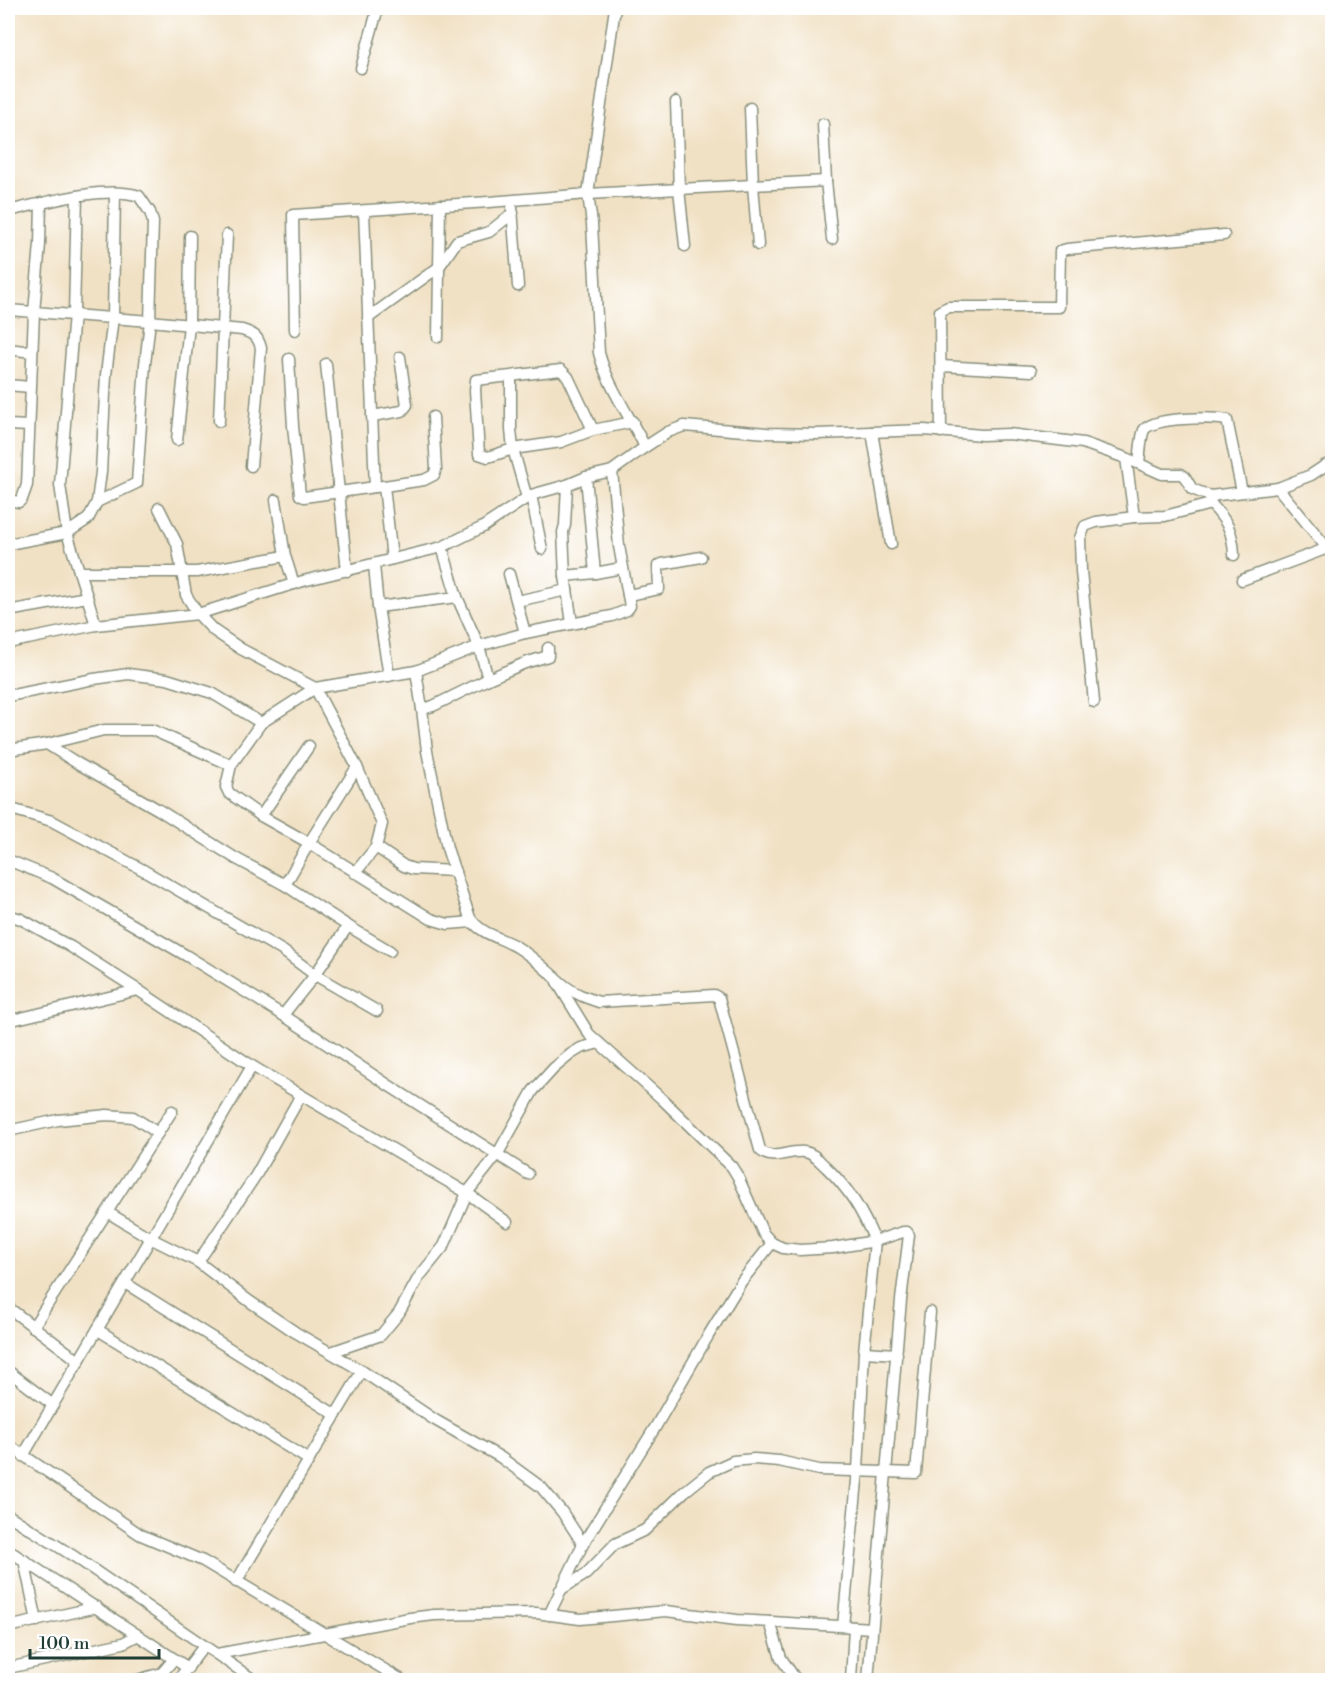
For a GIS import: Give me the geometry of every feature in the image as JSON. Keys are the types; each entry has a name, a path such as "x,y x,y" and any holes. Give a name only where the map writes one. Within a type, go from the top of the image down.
{"street":[{"path":"361,68 378,8"},
{"path":"615,8 588,194 592,224 599,353 603,369 645,447"},
{"path":"676,102 679,189 685,246"},
{"path":"750,108 758,245"},
{"path":"823,124 832,239"},
{"path":"295,330 293,215 588,194 826,181"},
{"path":"8,211 77,196 122,192 139,196 150,212 153,222 150,321 137,483 97,502"},
{"path":"8,544 67,533 88,519 97,502 101,472 106,375 113,317 115,193"},
{"path":"77,196 74,314 60,485 67,533 96,625"},
{"path":"512,201 518,286"},
{"path":"8,501 19,502 27,485 30,387 41,203"},
{"path":"438,336 440,205"},
{"path":"364,210 372,416 380,487 393,559"},
{"path":"368,318 439,267 456,241 489,232 513,213"},
{"path":"219,422 227,235"},
{"path":"941,432 940,311 948,308 1059,307 1060,251 1067,249 1224,235"},
{"path":"177,440 189,325 190,236"},
{"path":"8,310 113,317 242,330 254,334 259,339 261,348 251,466"},
{"path":"8,349 32,352"},
{"path":"372,416 402,411 406,408 400,357"},
{"path":"289,359 300,495 304,497 424,480 434,475 436,469 433,417"},
{"path":"326,363 347,571"},
{"path":"941,366 1031,371"},
{"path":"593,430 568,377 561,370 476,380 479,454 488,457 513,449 561,442 593,430 633,422"},
{"path":"512,377 513,449 529,496 542,549"},
{"path":"8,385 30,387"},
{"path":"1139,463 1144,430 1151,424 1171,420 1227,420 1242,492"},
{"path":"8,425 29,426"},
{"path":"8,643 96,625 198,614 294,584 442,547 483,527 529,496 612,471 664,434 684,426 767,433 817,434 924,430 982,435 1009,434 1083,443 1139,463 1162,474 1181,474 1192,489 1210,500 1220,514 1232,534 1234,555"},
{"path":"872,432 891,544"},
{"path":"1126,458 1134,517"},
{"path":"1094,702 1081,571 1080,538 1085,526 1096,522 1134,517 1165,516 1210,500 1242,492 1283,486 1311,475 1330,463"},
{"path":"473,922 448,924 431,919 261,816 229,793 226,787 231,765 261,723 315,688 416,670 479,646 525,633 612,616 627,610 630,606 622,568 612,471"},
{"path":"586,477 595,573"},
{"path":"567,485 563,532 565,576 572,624"},
{"path":"1242,580 1330,551 1283,486"},
{"path":"276,500 285,556 294,584"},
{"path":"159,508 177,544 186,595 198,614 213,630 241,649 315,688 357,767 382,824 376,847 355,873"},
{"path":"442,547 457,597 479,646 488,679"},
{"path":"79,572 197,572 285,556"},
{"path":"628,595 659,589 658,566 701,557"},
{"path":"374,565 389,676"},
{"path":"565,576 622,568"},
{"path":"509,574 525,633"},
{"path":"517,601 567,590"},
{"path":"8,611 87,597"},
{"path":"378,607 457,597"},
{"path":"422,709 525,663 548,656 548,648"},
{"path":"416,670 427,751 442,826 447,848 473,922 480,929 512,945 539,963 566,987 585,998 599,1002 714,995 719,998 759,1150 771,1156 802,1152 813,1155 846,1188 867,1222 875,1241 864,1352 848,1627 851,1680"},
{"path":"8,696 128,674 167,679 212,693 261,723"},
{"path":"8,750 47,744 104,730 152,730 231,765"},
{"path":"47,744 235,858 285,885 390,951"},
{"path":"261,816 309,746"},
{"path":"285,885 357,767"},
{"path":"8,808 52,821 145,871 283,951 315,975 377,1011"},
{"path":"376,847 404,866 423,871 455,871"},
{"path":"8,860 52,878 187,956 283,1015 388,1086 528,1174"},
{"path":"8,915 21,919 71,947 252,1066 467,1193 507,1222"},
{"path":"283,1015 315,975 348,926"},
{"path":"552,974 590,1034 732,1167 763,1233 772,1244 800,1250 833,1248 875,1241 903,1232 909,1235 868,1680"},
{"path":"8,1021 138,990"},
{"path":"331,1352 381,1335 387,1329 399,1313 419,1277 444,1246 467,1193 497,1155 533,1091 571,1054 581,1048 599,1043"},
{"path":"23,1456 252,1066"},
{"path":"198,1262 256,1175 301,1095"},
{"path":"33,1327 172,1111"},
{"path":"8,1131 58,1120 107,1115 133,1117 158,1133"},
{"path":"107,1212 152,1239 198,1262 277,1320 362,1371 435,1420 500,1457 541,1487 562,1512 583,1544"},
{"path":"549,1615 583,1544 708,1336 741,1282 772,1244"},
{"path":"125,1283 336,1415"},
{"path":"10,1309 79,1361"},
{"path":"560,1590 586,1574 615,1544 645,1530 684,1492 710,1472 733,1461 754,1459 779,1461 819,1470 916,1473 930,1312"},
{"path":"98,1330 309,1460"},
{"path":"864,1352 897,1354"},
{"path":"8,1371 53,1406"},
{"path":"236,1582 362,1371"},
{"path":"8,1445 141,1535 202,1561 402,1680"},
{"path":"8,1515 75,1557 254,1680"},
{"path":"8,1550 188,1668"},
{"path":"24,1560 37,1621"},
{"path":"8,1628 97,1607"},
{"path":"217,1654 434,1615 525,1613 580,1618 666,1611 737,1620 872,1628"},
{"path":"770,1622 781,1658 796,1680"},
{"path":"10,1680 8,1669 123,1643 138,1635"},
{"path":"178,1680 204,1646"},
{"path":"137,1680 162,1673 174,1659"}]}
